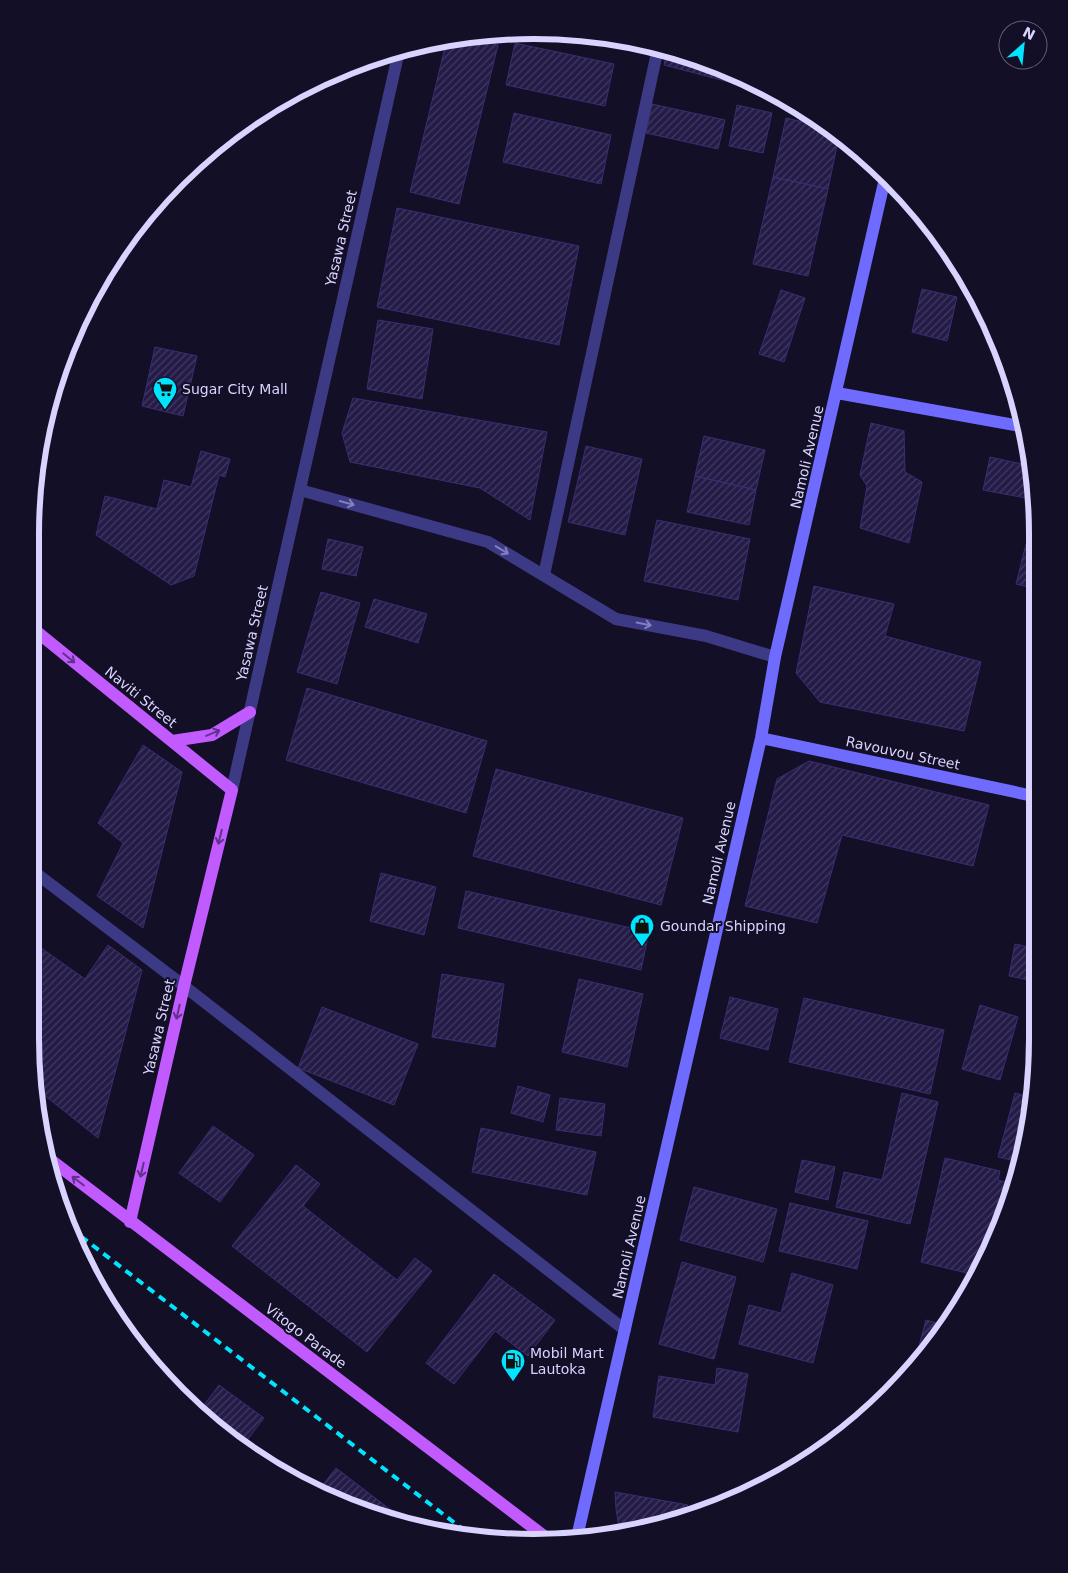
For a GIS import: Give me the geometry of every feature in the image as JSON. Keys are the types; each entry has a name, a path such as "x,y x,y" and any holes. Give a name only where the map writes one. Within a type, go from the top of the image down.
{"main road":[{"name":"Naviti Street","path":"39,633 232,790"},
{"path":"172,741 212,735 250,712"},
{"name":"Yasawa Street","path":"130,1222 184,986 232,790"},
{"name":"Vitogo Parade","path":"55,1163 541,1534"}],"street":[{"path":"544,575 657,55"},
{"name":"Yasawa Street","path":"232,790 397,59"},
{"name":"Namoli Avenue","path":"578,1532 761,738 775,657 884,184"},
{"path":"837,393 1017,425"},
{"path":"300,490 488,542 616,619 706,636 775,657"},
{"name":"Ravouvou Street","path":"761,738 1029,795"},
{"path":"39,876 184,986 625,1330"}],"building":[{"path":"560,40 574,41 574,43"},
{"path":"484,42 498,45 459,204 410,192 445,47"},
{"path":"515,43 614,64 605,106 506,85"},
{"path":"666,57 724,76 745,86 664,65"},
{"path":"652,104 725,120 718,149 646,133"},
{"path":"737,105 772,113 763,153 729,146"},
{"path":"514,113 611,135 601,184 503,162"},
{"path":"786,118 811,124 838,143 828,189 773,177"},
{"path":"773,177 828,189 808,276 753,264"},
{"path":"397,208 579,246 559,345 377,307"},
{"path":"922,289 957,297 947,341 912,332"},
{"path":"781,290 805,298 784,362 759,354"},
{"path":"378,320 433,329 422,399 367,389"},
{"path":"155,347 197,356 183,416 142,406"},
{"path":"353,398 547,432 530,520 480,488 350,462 342,433"},
{"path":"871,423 904,431 905,472 922,482 909,543 860,528 867,486 860,475"},
{"path":"704,436 765,450 756,490 695,476"},
{"path":"586,446 642,459 625,535 568,522"},
{"path":"201,451 230,459 225,477 219,475 194,576 171,585 96,535 105,496 157,509 164,480 191,487"},
{"path":"990,457 1024,465 1026,498 983,490"},
{"path":"695,476 756,490 749,525 687,512"},
{"path":"657,520 750,539 738,600 644,581"},
{"path":"328,539 363,547 356,576 322,569"},
{"path":"1026,544 1029,545 1029,587 1016,584"},
{"path":"814,586 894,604 885,636 981,662 964,731 820,702 796,673"},
{"path":"321,592 360,603 337,684 297,672"},
{"path":"374,599 427,614 418,643 365,627"},
{"path":"307,688 487,741 466,813 286,760"},
{"path":"143,745 182,772 143,928 97,896 123,843 98,823"},
{"path":"809,761 989,805 973,866 842,835 817,923 745,906 777,779"},
{"path":"496,769 683,818 661,905 473,856"},
{"path":"381,873 436,887 424,935 370,921"},
{"path":"466,891 649,932 641,970 458,928"},
{"path":"1015,944 1029,947 1029,980 1009,976"},
{"path":"108,945 142,970 98,1138 42,1093 39,1039 39,946 85,979"},
{"path":"442,974 504,984 495,1047 432,1037"},
{"path":"579,979 643,994 627,1067 562,1052"},
{"path":"730,997 778,1009 768,1050 720,1038"},
{"path":"804,998 944,1030 930,1094 789,1062"},
{"path":"980,1005 1018,1017 1000,1080 962,1069"},
{"path":"322,1007 418,1044 394,1105 298,1068"},
{"path":"518,1086 550,1095 543,1122 511,1113"},
{"path":"902,1093 938,1102 910,1224 836,1207 844,1172 882,1180"},
{"path":"1015,1093 1026,1096 1020,1136 1014,1161 998,1157"},
{"path":"560,1098 605,1104 601,1136 556,1130"},
{"path":"213,1126 254,1155 220,1202 179,1173"},
{"path":"481,1128 596,1152 587,1195 472,1172"},
{"path":"945,1158 1000,1171 998,1180 1007,1183 1003,1198 992,1229 970,1274 921,1262"},
{"path":"802,1160 835,1167 828,1200 795,1192"},
{"path":"296,1165 320,1184 303,1206 397,1280 415,1258 432,1271 367,1352 232,1246"},
{"path":"694,1187 777,1209 763,1262 680,1240"},
{"path":"790,1203 868,1221 857,1269 779,1251"},
{"path":"682,1262 736,1277 714,1359 659,1344"},
{"path":"792,1273 833,1285 813,1363 739,1344 749,1305 781,1313"},
{"path":"494,1274 555,1320 528,1356 495,1331 454,1384 426,1363"},
{"path":"926,1320 939,1324 927,1340 917,1352"},
{"path":"717,1368 748,1374 738,1432 653,1417 659,1376 715,1385"},
{"path":"219,1385 264,1418 246,1442 203,1407"},
{"path":"336,1468 396,1514 344,1497 322,1486"},
{"path":"615,1492 688,1505 686,1510 619,1527"}],"railway":[{"path":"79,1235 463,1529"}],"place":[{"name":"Sugar City Mall","path":"165,410"},
{"name":"Goundar Shipping","path":"642,947"},
{"name":"Mobil Mart Lautoka","path":"513,1382"}]}
